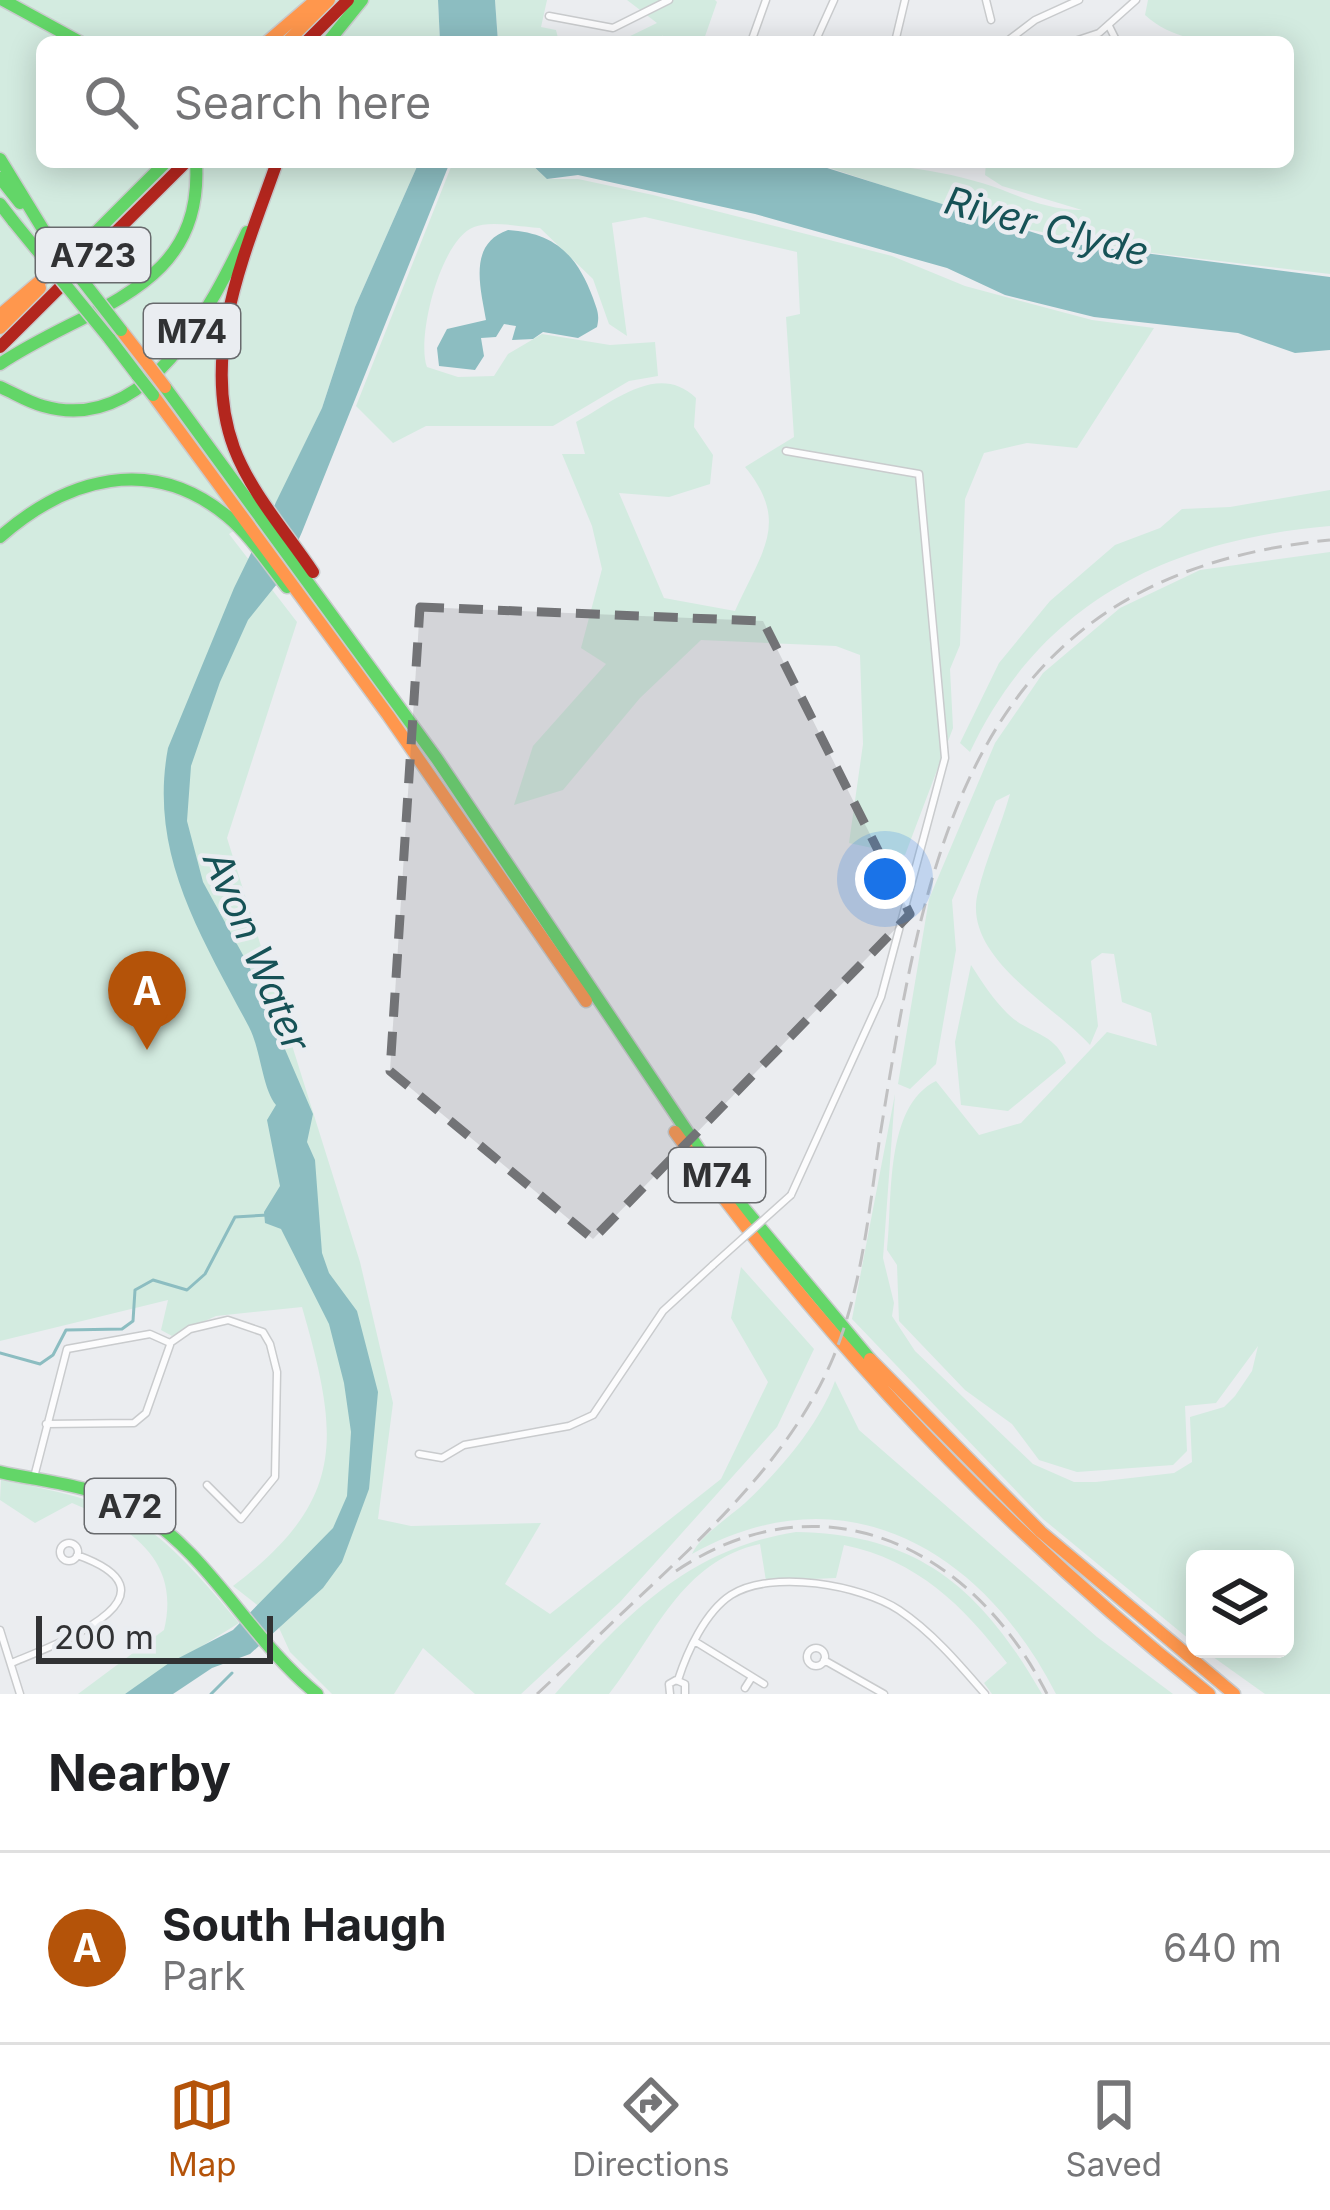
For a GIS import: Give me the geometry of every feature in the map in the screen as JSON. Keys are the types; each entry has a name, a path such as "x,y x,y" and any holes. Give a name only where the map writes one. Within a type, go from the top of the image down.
{"main road":[{"path":"274,36 316,0"},
{"path":"292,36 329,0"},
{"path":"312,36 348,0"},
{"path":"333,36 362,0"},
{"path":"2,2 54,36"},
{"path":"2,2 68,36"},
{"name":"M74","path":"0,159 115,334 159,391 254,495 476,816 642,1074 752,1222 853,1343 973,1471 1067,1560 1234,1694"},
{"name":"A723","path":"0,328 160,168"},
{"name":"A723","path":"0,347 180,168"},
{"name":"M74","path":"0,364 164,268 188,238 199,197 197,168"},
{"name":"M74","path":"0,386 33,404 84,409 124,398 152,380 185,342 228,272 274,168"},
{"name":"M74","path":"254,495 228,429 221,375 250,244 275,168"},
{"name":"M74","path":"0,178 44,231"},
{"name":"M74","path":"0,204 115,334"},
{"path":"0,315 87,241"},
{"name":"M74","path":"159,391 242,523 388,715 745,1233 850,1362 1031,1546 1209,1694"},
{"name":"M74","path":"0,537 60,490 127,476 196,494 242,523"},
{"name":"A72","path":"0,1472 134,1508 186,1549 281,1661 317,1694"}],"street":[{"path":"549,16 613,28 669,0"},
{"path":"753,36 766,0"},
{"path":"817,36 835,0"},
{"path":"897,36 905,0"},
{"path":"986,0 991,20"},
{"path":"1014,36 1035,20 1079,0"},
{"path":"1086,36 1109,26 1136,0"},
{"path":"1109,26 1114,36"},
{"path":"418,1454 442,1458 464,1445 569,1426 593,1415 663,1311 791,1195 880,998 945,758 919,474 786,451"},
{"path":"46,1424 134,1423 146,1413 170,1343 209,1322 245,1323 263,1332 276,1358 277,1464 270,1490 241,1519 206,1485"},
{"path":"34,1481 67,1349 149,1334 170,1343"},
{"path":"14,1662 96,1627 110,1614 118,1596 116,1577 102,1564 77,1555"},
{"path":"685,1694 679,1680 695,1641 722,1603 740,1592 814,1582 844,1586 910,1618 985,1694"},
{"path":"0,1630 14,1662 20,1694"},
{"path":"695,1641 764,1684"},
{"path":"824,1660 884,1694"},
{"path":"745,1688 752,1677"},
{"path":"670,1694 669,1684 679,1680"}],"highlighted area":[{"path":"420,607 763,621 910,914 593,1239 390,1071"}],"green space":[{"path":"0,0 438,0 440,36 36,36 36,168 416,168 355,307 322,408 277,502 229,534 297,622 227,838 360,1262 393,1403 378,1519 411,1526 541,1523 505,1584 550,1614 721,1479 768,1382 731,1318 741,1267 814,1349 777,1427 620,1602 521,1694 475,1694 423,1648 394,1694 332,1694 290,1652 275,1619 233,1586 298,1524 315,1494 324,1462 323,1393 302,1307 216,1316 172,1336 161,1330 168,1300 0,1341"},
{"path":"495,0 547,0 541,27 556,30 558,36 498,36"},
{"path":"627,0 717,2 705,36 630,36 657,23"},
{"path":"1148,0 1330,0 1330,274 1144,252 996,223 830,168 941,173 1043,204 1082,210 1002,186 985,175 986,168 1294,168 1294,36 1183,36 1145,15"},
{"path":"451,168 535,168 548,179 578,179 653,195 892,256 965,286 1092,320 1154,328 1077,448 1027,443 984,453 965,499 960,645 950,669 953,728 905,855 849,843 863,744 860,655 836,646 701,640 640,698 563,790 514,805 533,746 606,664 581,648 602,569 592,526 562,454 585,454 576,422 651,384 666,383 696,398 694,427 713,455 710,484 669,497 619,493 664,598 735,611 762,554 769,522 759,487 745,467 794,437 786,317 800,314 797,252 645,217 612,223 627,336 609,324 593,279 540,228 474,227 451,250 441,270 428,314 427,367 458,377 494,376 508,354 542,334 610,345 655,342 658,376 629,381 553,426 426,426 393,443 356,406"},
{"path":"1330,490 1330,526 1216,546 1116,588 1073,618 1034,655 999,700 970,752 960,743 999,663 1050,601 1115,545 1160,528 1182,509 1230,507"},
{"path":"1330,552 1330,1694 1265,1694 1215,1658 1294,1658 1294,1550 1186,1550 1186,1637 1043,1519 852,1319 895,1094 883,1258 894,1303 892,1316 915,1351 1033,1464 1074,1482 1174,1473 1192,1462 1190,1417 1224,1407 1252,1371 1258,1346 1216,1403 1185,1406 1187,1451 1173,1465 1077,1472 1039,1460 1012,1424 965,1390 899,1321 897,1265 887,1250 899,1132 919,1094 936,1081 979,1135 1021,1123 1107,1032 1157,1046 1151,1013 1122,1002 1114,954 1102,953 1091,961 1098,1026 1090,1045 1014,978 983,938 976,916 978,892 1010,794 996,801 952,900 956,950 936,1064 910,1089 898,1084 929,899 995,743 1043,673 1120,608 1200,570"},
{"path":"971,965 1007,1013 1048,1039 1066,1063 1008,1111 961,1105 955,1042"},
{"path":"835,1381 859,1430 1097,1637 1173,1694 1056,1694 1026,1643 990,1600 949,1564 904,1538 856,1523 804,1519 749,1529 692,1554 785,1461 819,1414"},
{"path":"1,1480 82,1499 138,1523 184,1561 239,1623 125,1694 78,1694 164,1630 165,1584 146,1549 114,1523 72,1503 35,1523 0,1500"},
{"path":"796,1532 878,1544 943,1575 996,1625 1042,1694 992,1694 984,1683 1007,1663 937,1588 894,1562 844,1545 836,1578 766,1581 760,1544 710,1566 690,1584 609,1694 555,1694 661,1590 723,1554"}],"water":[{"path":"438,0 495,0 498,36 440,36"},
{"name":"Avon Water","path":"416,168 448,168 302,532 281,579 248,620 220,682 191,766 187,821 203,882 249,966 313,1114 307,1142 315,1160 322,1253 329,1273 357,1311 378,1392 369,1489 342,1562 323,1588 250,1654 212,1668 173,1694 125,1694 169,1663 233,1630 333,1528 347,1496 351,1432 329,1324 281,1229 265,1223 264,1212 280,1186 267,1120 276,1105 249,1027 183,894 172,860 164,787 168,748 234,588 322,408 355,307"},
{"name":"River Clyde","path":"535,168 827,168 1067,243 1330,277 1330,350 1295,353 1238,333 1094,317 1005,295 947,268 755,214 578,175 547,179"},
{"path":"508,230 551,241 571,258 593,298 597,327 578,338 543,332 533,339 512,340 516,326 504,324 496,337 481,338 484,356 475,370 439,366 437,348 447,329 486,320 480,282 482,256 495,237"}],"waterway":[{"path":"0,1353 40,1364 53,1355 66,1330 122,1329 133,1321 135,1290 153,1280 187,1290 205,1274 235,1217 268,1215"},
{"path":"211,1694 232,1673"}],"railway":[{"path":"581,1653 755,1480 785,1442 833,1358 858,1277 921,922 950,825 990,739 1044,665 1117,606 1211,563 1330,540"},
{"path":"676,1571 731,1542 786,1528 839,1528 890,1541 937,1565 979,1600 1016,1643 1047,1694"},
{"path":"537,1694 594,1641"}],"traffic: fast":[{"path":"3,0 69,36"},
{"path":"333,36 362,0"},
{"path":"0,159 44,231"},
{"path":"83,245 160,168"},
{"path":"0,364 103,308 161,267 181,240 194,205 196,168"},
{"path":"0,178 20,203"},
{"path":"0,204 14,222"},
{"path":"14,222 109,338"},
{"path":"44,231 121,330"},
{"path":"0,387 43,406 80,410 114,402 144,384 194,328 247,232"},
{"path":"109,338 138,376"},
{"path":"138,376 153,395"},
{"path":"165,387 437,759 717,1176 870,1359"},
{"path":"0,537 53,500 81,488 139,480 169,485 227,516 287,587"},
{"path":"0,1472 103,1494 162,1527 317,1694"}],"traffic: slow":[{"path":"274,36 316,0"},
{"path":"293,36 329,0"},
{"path":"0,315 87,241"},
{"path":"0,328 40,288"},
{"path":"121,330 149,366"},
{"path":"149,366 165,387"},
{"path":"153,395 388,715 586,1001"},
{"path":"675,1132 794,1287 922,1432 1060,1567 1209,1694"},
{"path":"870,1359 1041,1532 1234,1694"}],"traffic: jam":[{"path":"312,36 348,0"},
{"path":"0,347 180,168"},
{"path":"275,168 231,303 224,339 225,412 234,448 250,481 313,572"}],"place":[{"name":"South Haugh","path":"147,1050"}]}
